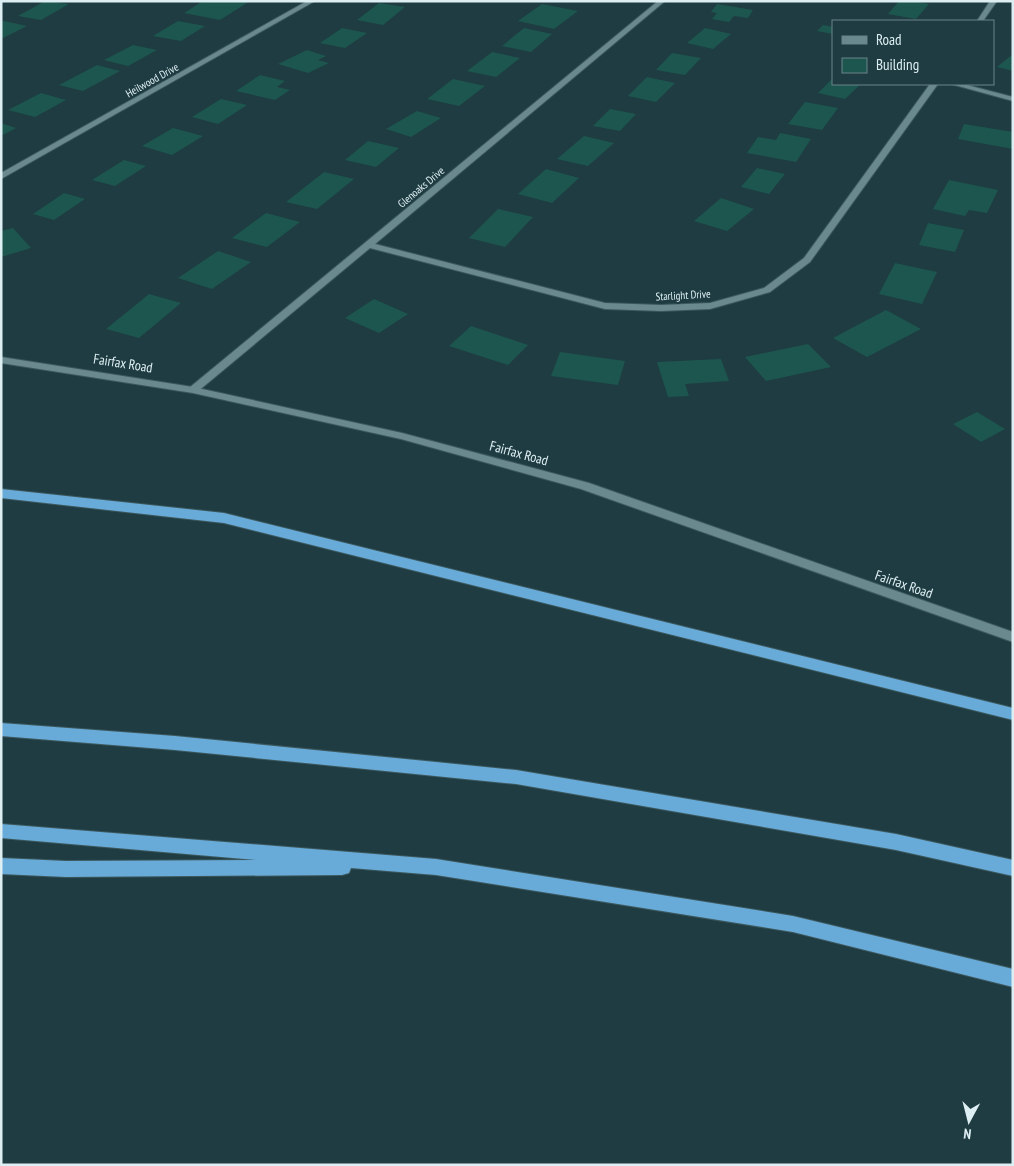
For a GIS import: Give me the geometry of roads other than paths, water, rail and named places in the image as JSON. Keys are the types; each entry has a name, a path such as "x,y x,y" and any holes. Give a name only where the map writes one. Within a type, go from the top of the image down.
{"highway":[{"path":"1,492 224,518 1013,714"},
{"path":"1,729 175,743 516,776 896,842 1013,868"},
{"path":"1,831 436,867 793,924 1013,978"},
{"path":"1,866 66,869 436,867"}],"street":[{"name":"Heilwood Drive","path":"1,176 312,1"},
{"name":"Glenoaks Drive","path":"193,390 662,1"},
{"path":"981,20 994,1"},
{"name":"Starlight Drive","path":"368,245 605,306 661,308 710,306 767,290 807,260 933,85"},
{"path":"959,85 1013,99"},
{"name":"Fairfax Road","path":"1,360 193,390 402,436 585,486 1013,637"}]}
